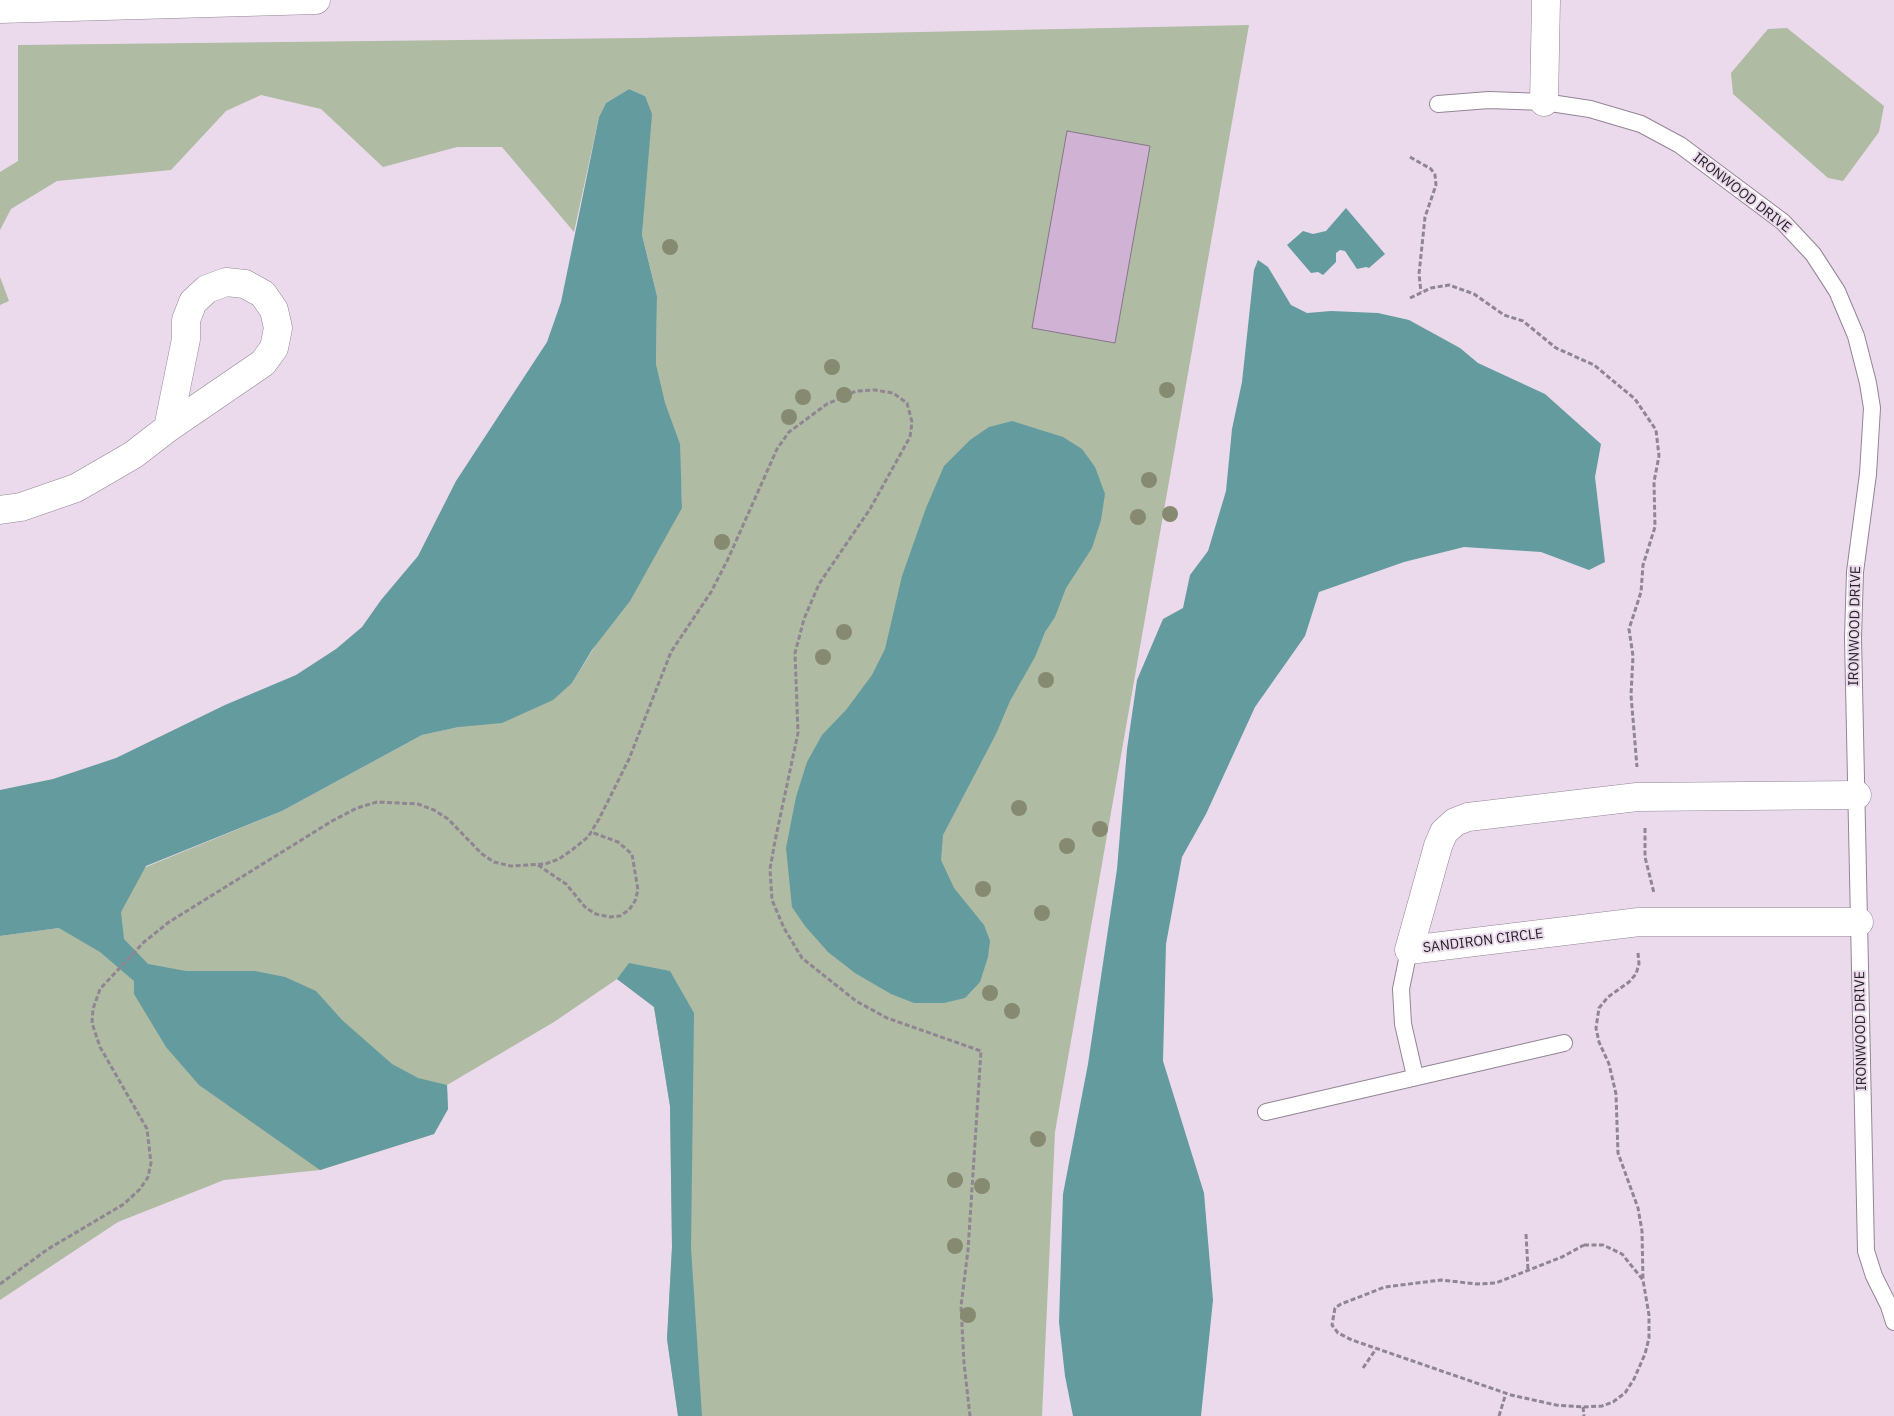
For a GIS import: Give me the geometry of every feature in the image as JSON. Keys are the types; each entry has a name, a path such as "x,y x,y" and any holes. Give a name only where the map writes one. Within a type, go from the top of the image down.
{"street":[{"path":"0,9 316,0"},
{"path":"1544,102 1546,0"},
{"path":"0,510 21,507 76,488 134,455 168,428 263,363 274,348 278,328 274,310 263,294 246,284 226,282 207,289 193,302 186,320 186,339 168,428"},
{"name":"SANDIRON CIRCLE","path":"1857,795 1642,797 1468,817 1455,822 1444,832 1438,846 1409,950 1644,922 1859,922"}],"lane":[{"name":"IRONWOOD DRIVE","path":"1438,104 1489,100 1544,102 1590,110 1641,124 1680,145 1783,222 1812,254 1837,291 1856,336 1868,383 1872,408 1868,474 1855,572 1853,638 1866,1251 1874,1276 1889,1306 1894,1322"},
{"path":"1409,950 1401,989 1403,1024 1415,1076"},
{"path":"1266,1112 1564,1043"}],"path":[{"path":"1410,157 1431,169 1435,175 1436,185 1425,217 1419,274 1421,292"},
{"path":"1410,298 1431,288 1449,285 1464,288 1504,315 1523,321 1556,348 1594,365 1635,400 1656,430 1659,456 1654,482 1656,527 1643,565 1641,592 1630,629 1633,656 1631,695 1637,747 1637,774 1644,812 1645,857 1655,896 1636,939 1639,964 1636,974 1630,982 1608,997 1599,1008 1596,1018 1599,1042 1609,1064 1616,1094 1618,1153 1633,1189 1641,1223 1643,1280 1649,1338 1645,1354 1625,1393 1613,1402 1583,1407 1556,1405 1506,1393 1376,1348 1338,1333 1332,1325 1335,1308 1354,1298 1385,1287 1441,1280 1477,1284 1496,1283 1584,1245 1602,1245 1622,1254 1643,1280"},
{"path":"0,1284 48,1249 124,1204 140,1189 148,1177 151,1163 147,1129 100,1047 93,1028 93,1009 96,996 107,980 144,942 169,922 332,821 357,808 377,802 418,804 448,819 482,854 494,862 511,866 537,865 559,859 591,832 629,759 672,652 720,575 777,449 790,432 827,404 856,391 876,390 893,393 907,403 912,422 910,437 887,475 870,509 819,584 804,619 795,653 798,733 770,869 772,900 784,928 802,958 856,1001 887,1018 981,1051 968,1250 961,1306 964,1363 970,1416"},
{"path":"537,865 566,884 586,908 596,914 610,917 620,916 629,910 635,901 638,890 632,854 618,842 591,832"},
{"path":"1526,1234 1528,1270"},
{"path":"1363,1368 1376,1348"},
{"path":"1499,1416 1506,1393"},
{"path":"1583,1407 1584,1416"}],"shaded area":[{"path":"1249,25 1055,1132 1042,1416 678,1416 667,1339 672,1247 670,1106 654,1007 617,979 554,1022 447,1085 448,1109 434,1134 320,1170 224,1180 118,1222 0,1300 0,936 59,928 146,867 282,811 422,735 459,727 572,683 682,507 681,482 656,364 657,296 642,235 645,191 645,96 629,89 606,103 599,117 574,232 502,147 457,147 383,167 321,109 261,95 226,111 171,170 57,181 11,209 0,230 0,172 18,161 18,45 639,38"},
{"path":"1787,28 1884,106 1879,132 1843,181 1828,178 1733,94 1731,73 1768,29"},
{"path":"629,89 645,96 652,114 642,235 657,296 656,364 665,403 680,444 682,508 630,601 592,650 572,683 553,700 502,723 459,727 422,735 282,811 146,866 121,912 124,939 148,964 186,971 255,971 285,977 316,991 342,1020 392,1064 418,1078 447,1085 448,1109 434,1134 320,1170 199,1085 166,1047 134,994 134,981 100,952 59,928 0,936 0,790 53,779 116,758 225,705 296,675 336,649 362,627 381,600 418,556 456,481 547,342 561,302 599,117 606,103"},
{"path":"1346,208 1385,254 1369,268 1357,269 1345,251 1340,250 1336,253 1336,262 1323,275 1318,272 1311,273 1287,245 1303,231 1313,234 1326,231"},
{"path":"1258,260 1268,267 1291,305 1307,313 1331,311 1378,313 1409,320 1460,348 1478,363 1545,394 1601,444 1595,477 1605,562 1589,570 1541,552 1464,547 1404,562 1319,592 1305,636 1255,707 1206,814 1182,857 1166,944 1163,1061 1204,1193 1213,1300 1201,1416 1073,1416 1065,1376 1059,1322 1063,1194 1088,1064 1117,869 1127,749 1137,680 1163,619 1183,608 1190,575 1208,551 1226,491 1232,429 1242,382 1254,270"},
{"path":"0,277 9,301 0,305"},
{"path":"1012,421 1063,437 1082,449 1095,467 1105,494 1101,520 1092,548 1066,588 1055,617 1045,632 1035,657 1010,701 996,734 943,835 941,860 954,888 984,925 990,941 988,957 980,982 965,998 944,1003 914,1003 891,994 855,973 828,952 805,926 792,907 786,848 796,797 807,762 822,735 846,710 872,675 885,649 902,576 926,508 944,466 970,440 989,427"},
{"path":"629,963 670,971 694,1013 691,1248 702,1416 678,1416 667,1339 672,1247 670,1106 654,1007 617,979"}],"building":[{"path":"1067,131 1150,146 1115,343 1032,328"}]}
